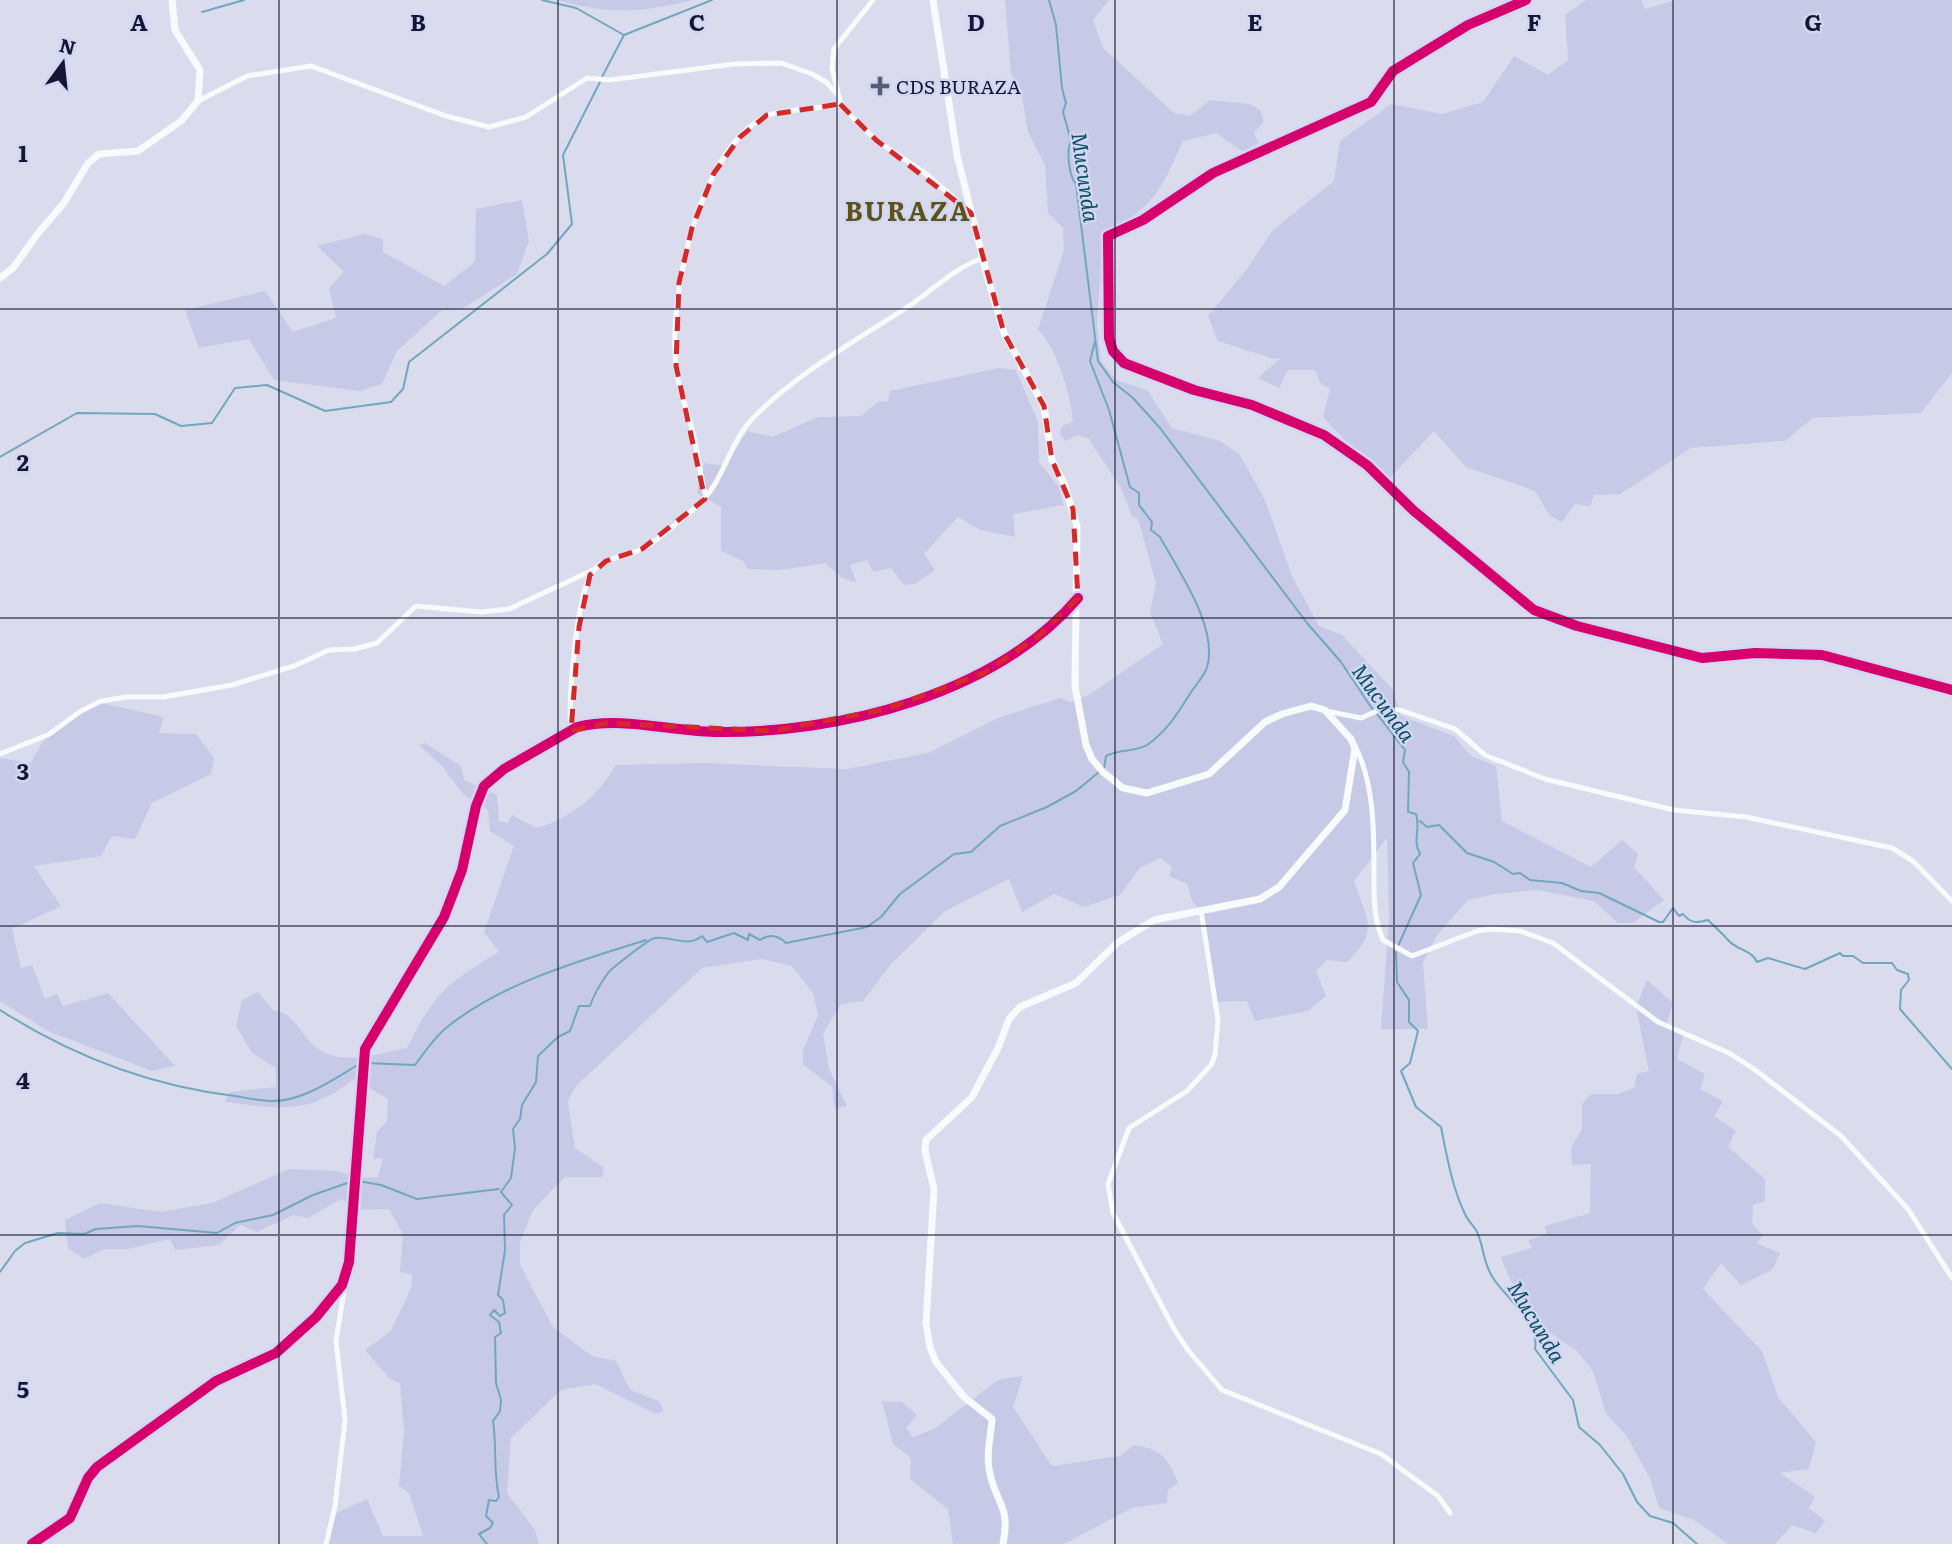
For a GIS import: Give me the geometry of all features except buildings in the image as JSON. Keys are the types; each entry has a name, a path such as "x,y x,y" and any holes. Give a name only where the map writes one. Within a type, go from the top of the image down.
{"main road":[{"path":"0,278 13,268 43,226 64,203 88,163 99,154 138,151 181,121 198,101 200,70 175,30 172,0"},
{"path":"933,0 951,124 983,258 1004,332 1044,406 1052,460 1073,509 1078,534 1076,691 1086,745 1102,771 1129,791 1144,793 1211,772 1260,726 1273,717 1302,708 1314,706 1325,710 1354,744 1354,769 1345,810 1279,887 1260,899 1157,919 1133,931 1076,983 1015,1011 972,1097 926,1140 925,1151 934,1189 932,1257 926,1308 929,1340 936,1362 964,1397 992,1419 987,1452 994,1489 1006,1510 1003,1544"}],"street":[{"path":"873,0 834,50 832,68 840,104 876,140 925,173 971,213"},
{"path":"1526,0 1468,25 1394,71 1371,102 1213,173 1143,220 1108,236 1111,260 1107,298 1109,338 1114,351 1124,363 1150,375 1252,405 1324,435 1367,465 1414,511 1534,610 1577,626 1702,658 1755,653 1822,655 1952,690"},
{"path":"198,101 247,76 311,66 446,116 489,127 526,117 587,78 610,80 734,64 781,63 827,82 837,94"},
{"path":"706,497 676,366 674,329 678,283 692,228 714,173 740,137 767,115 818,110 840,104"},
{"path":"0,754 48,735 81,711 101,701 127,696 163,696 232,685 294,666 329,650 354,649 377,643 416,606 481,612 509,609 593,570 606,561 642,549 706,497 744,429 762,410 810,372 943,279 983,258"},
{"path":"571,731 570,705 579,626 585,591 593,570"},
{"path":"326,1544 335,1506 345,1420 337,1340 346,1279 365,1049 444,917 462,870 476,806 484,786 504,769 571,731 589,724 606,723 712,732 772,731 844,720 886,709 984,673 1040,635 1078,597"},
{"path":"1325,710 1361,718 1375,711 1400,710 1451,728 1485,755 1557,783 1681,811 1746,817 1892,848 1913,861 1952,901"},
{"path":"1354,744 1367,783 1373,825 1374,907 1383,940 1412,956 1477,931 1490,929 1520,931 1553,943 1646,1014 1754,1069 1841,1136 1908,1209 1952,1278"},
{"path":"1200,909 1218,1020 1216,1055 1203,1074 1178,1098 1136,1121 1129,1128 1108,1184 1113,1213 1174,1329 1222,1390 1353,1440 1381,1454 1438,1496 1450,1513"},
{"path":"32,1544 70,1518 88,1479 97,1467 216,1381 276,1353 316,1317 346,1279"}],"highlighted area":[{"path":"840,104 876,140 971,213 1004,333 1044,406 1052,460 1073,509 1078,598 1040,635 984,673 886,709 772,731 606,723 571,731 579,627 590,575 606,561 642,549 705,499 676,366 679,283 692,228 714,173 740,137 767,115"}],"shaded area":[{"path":"557,0 693,0 640,10 609,10"},
{"path":"1005,0 1109,0 1093,20 1103,48 1174,113 1190,116 1210,100 1249,104 1260,110 1264,121 1254,133 1259,143 1242,151 1216,133 1183,141 1153,197 1134,215 1103,236 1097,326 1101,361 1116,380 1147,390 1172,428 1220,441 1240,455 1265,500 1292,576 1319,626 1342,635 1393,690 1401,716 1454,736 1471,756 1496,766 1502,821 1591,867 1622,840 1638,854 1634,867 1664,900 1633,923 1618,923 1594,901 1537,890 1468,900 1437,935 1423,963 1428,1029 1381,1029 1389,919 1387,838 1354,881 1368,924 1364,942 1347,962 1327,960 1316,971 1326,996 1308,1011 1255,1021 1247,1001 1217,1002 1200,911 1192,901 1187,884 1169,876 1172,867 1160,858 1140,868 1120,895 1084,907 1054,894 1022,912 1009,879 945,911 891,964 863,1001 841,1004 823,1034 829,1069 847,1106 835,1109 832,1086 803,1065 803,1050 818,1015 813,993 792,966 762,959 702,968 575,1087 568,1102 575,1148 604,1168 602,1177 565,1177 533,1210 520,1242 520,1265 553,1327 592,1356 616,1361 630,1390 659,1401 664,1411 656,1414 595,1384 561,1390 511,1438 507,1493 535,1530 539,1544 329,1544 336,1513 367,1499 383,1536 423,1536 409,1493 399,1486 404,1432 400,1383 390,1379 365,1350 391,1331 412,1286 412,1274 400,1272 403,1234 389,1209 358,1210 341,1199 308,1218 293,1215 257,1232 240,1225 219,1245 175,1250 170,1239 128,1249 105,1249 84,1259 68,1248 65,1220 100,1203 161,1212 212,1203 289,1169 336,1171 359,1178 378,1177 383,1158 373,1159 377,1131 387,1122 388,1099 354,1079 322,1099 293,1107 225,1102 229,1092 276,1087 276,1068 252,1053 236,1026 242,1000 258,992 273,1010 294,1021 321,1051 353,1058 375,1055 407,1048 434,1001 454,982 499,952 484,932 514,846 490,831 488,810 463,794 443,767 419,745 425,743 461,766 464,780 497,795 499,821 508,823 512,815 536,828 572,812 592,796 616,765 705,763 847,769 928,753 998,718 1060,698 1071,702 1089,695 1163,644 1150,612 1156,583 1138,519 1132,516 1121,488 1088,438 1077,435 1066,441 1060,435 1062,426 1073,422 1069,399 1057,360 1038,330 1064,250 1063,228 1048,213 1045,165 1028,132 1021,91 1011,74"},
{"path":"1586,0 1641,0 1645,9 1676,0 1952,0 1952,373 1921,413 1813,418 1785,441 1691,448 1620,494 1594,495 1590,506 1575,504 1562,522 1550,516 1535,491 1466,467 1434,431 1385,483 1323,417 1330,389 1320,383 1315,370 1288,370 1279,388 1258,378 1281,358 1274,359 1218,341 1208,316 1247,269 1273,230 1334,181 1340,141 1391,104 1442,114 1483,102 1514,56 1548,75 1568,60 1565,15"},
{"path":"522,200 529,241 517,274 462,309 442,310 397,351 382,384 360,391 274,380 249,339 199,348 185,310 265,291 293,332 336,318 329,288 344,272 317,246 365,234 383,239 383,252 444,286 475,262 476,209"},
{"path":"999,368 1016,370 1038,422 1039,462 1058,486 1064,505 1013,514 1015,537 980,530 958,517 924,554 935,570 915,584 904,585 891,568 873,572 867,560 850,565 856,582 842,578 825,563 780,570 748,569 743,561 721,551 721,507 697,493 704,463 725,466 747,431 773,437 818,417 861,416 879,401 888,402 890,391"},
{"path":"101,703 164,717 159,733 196,734 214,758 211,774 152,803 135,839 112,836 101,856 34,866 61,906 12,929 21,968 32,965 45,999 57,994 63,1006 108,993 175,1066 152,1071 48,1031 0,1001 0,758 31,763 44,741 58,725 67,718"},
{"path":"1647,980 1673,1003 1666,1026 1683,1035 1677,1059 1705,1074 1700,1089 1723,1101 1714,1116 1736,1131 1728,1147 1765,1179 1765,1201 1753,1205 1752,1224 1763,1236 1756,1243 1780,1253 1772,1270 1741,1285 1721,1263 1703,1289 1762,1351 1778,1397 1816,1442 1809,1469 1780,1473 1815,1497 1809,1508 1825,1521 1816,1533 1792,1525 1775,1544 1728,1544 1694,1520 1659,1508 1650,1478 1626,1435 1606,1414 1593,1371 1577,1351 1536,1323 1510,1280 1501,1257 1532,1248 1528,1240 1546,1235 1545,1226 1590,1213 1591,1164 1572,1165 1571,1148 1582,1129 1582,1104 1591,1094 1617,1094 1634,1088 1637,1074 1649,1071 1636,1007"},
{"path":"1023,1376 1013,1407 1052,1466 1120,1456 1134,1445 1151,1449 1167,1461 1178,1483 1168,1490 1167,1503 1132,1508 1064,1544 953,1544 948,1509 910,1479 911,1458 893,1444 882,1401 902,1402 917,1415 906,1428 913,1437 934,1429 998,1380"}],"waterway":[{"path":"202,12 244,0"},
{"path":"542,0 576,8 624,35"},
{"path":"602,77 624,35 712,0"},
{"name":"Mucunda","path":"1049,0 1056,25 1066,103 1063,112 1071,141 1069,163 1076,184 1098,361 1113,382 1133,398 1160,428 1307,623 1341,662 1373,710"},
{"path":"0,457 77,413 155,414 181,426 212,423 235,388 267,385 325,411 391,402 403,389 409,362 547,254 572,224 563,155 600,82"},
{"path":"1095,341 1090,361 1109,410 1130,487 1139,493 1139,505 1152,522 1151,530 1160,537 1195,601 1208,637 1209,654 1206,670 1165,729 1143,747 1106,756 1104,769"},
{"name":"Mucunda","path":"1377,714 1405,750 1403,762 1409,772 1408,812 1416,814 1417,819 1417,844 1420,854 1413,863 1421,895 1398,946"},
{"path":"487,1544 479,1534 493,1523 486,1516 489,1500 496,1501 499,1497 493,1421 500,1411 501,1400 496,1383 495,1337 501,1333 499,1322 490,1315 494,1310 500,1316 505,1313 503,1300 498,1295 505,1250 504,1215 512,1205 501,1192 511,1178 515,1148 513,1129 520,1119 522,1105 536,1082 538,1056 558,1037 570,1031 579,1006 590,1006 608,973 652,939 691,941 702,936 707,942 734,933 748,940 749,934 760,940 774,936 786,943 867,927 881,917 900,894 954,854 971,852 1000,826 1047,807 1076,791 1099,772"},
{"path":"1420,821 1427,827 1439,825 1467,853 1494,862 1513,874 1520,873 1530,880 1562,883 1581,891 1599,893 1659,922 1663,922 1673,908 1679,916 1683,914 1692,921 1708,920 1732,944 1752,955 1757,962 1768,958 1805,969 1840,953 1843,956 1853,956 1863,963 1892,963 1897,970 1908,974 1909,980 1901,990 1900,1009 1952,1069"},
{"path":"366,1063 415,1065 446,1028 491,998 542,975 646,940"},
{"name":"Mucunda","path":"1396,952 1397,982 1409,1000 1409,1022 1418,1031 1410,1063 1401,1071 1416,1107 1441,1127 1457,1193 1466,1217 1477,1232 1490,1272 1527,1320 1535,1339 1535,1349 1573,1400 1579,1427 1600,1445 1623,1474 1637,1502 1650,1516 1673,1523 1697,1544"},
{"path":"0,1010 84,1055 143,1077 254,1099 285,1100 308,1093 361,1063"},
{"path":"0,1272 15,1251 25,1243 58,1233 84,1234 96,1229 138,1226 217,1233 235,1223 273,1215 313,1195 353,1181"},
{"path":"358,1181 381,1185 417,1199 499,1189"}],"cycle path":[{"path":"1526,0 1468,25 1393,71 1371,102 1213,173 1143,220 1108,236 1109,338 1113,351 1124,363 1194,390 1252,405 1324,435 1367,465 1414,511 1534,610 1577,626 1702,658 1755,653 1822,655 1952,690"},
{"path":"32,1544 70,1518 88,1478 97,1467 216,1381 276,1353 316,1317 342,1285 349,1262 365,1049 444,917 462,870 476,806 484,786 504,769 577,727 628,723 698,731 763,731 812,726 912,702 959,684 1004,660 1044,632 1078,598"}],"place":[{"name":"CDS BURAZA","path":"880,86"}],"district":[{"name":"BURAZA","path":"908,209"}]}
